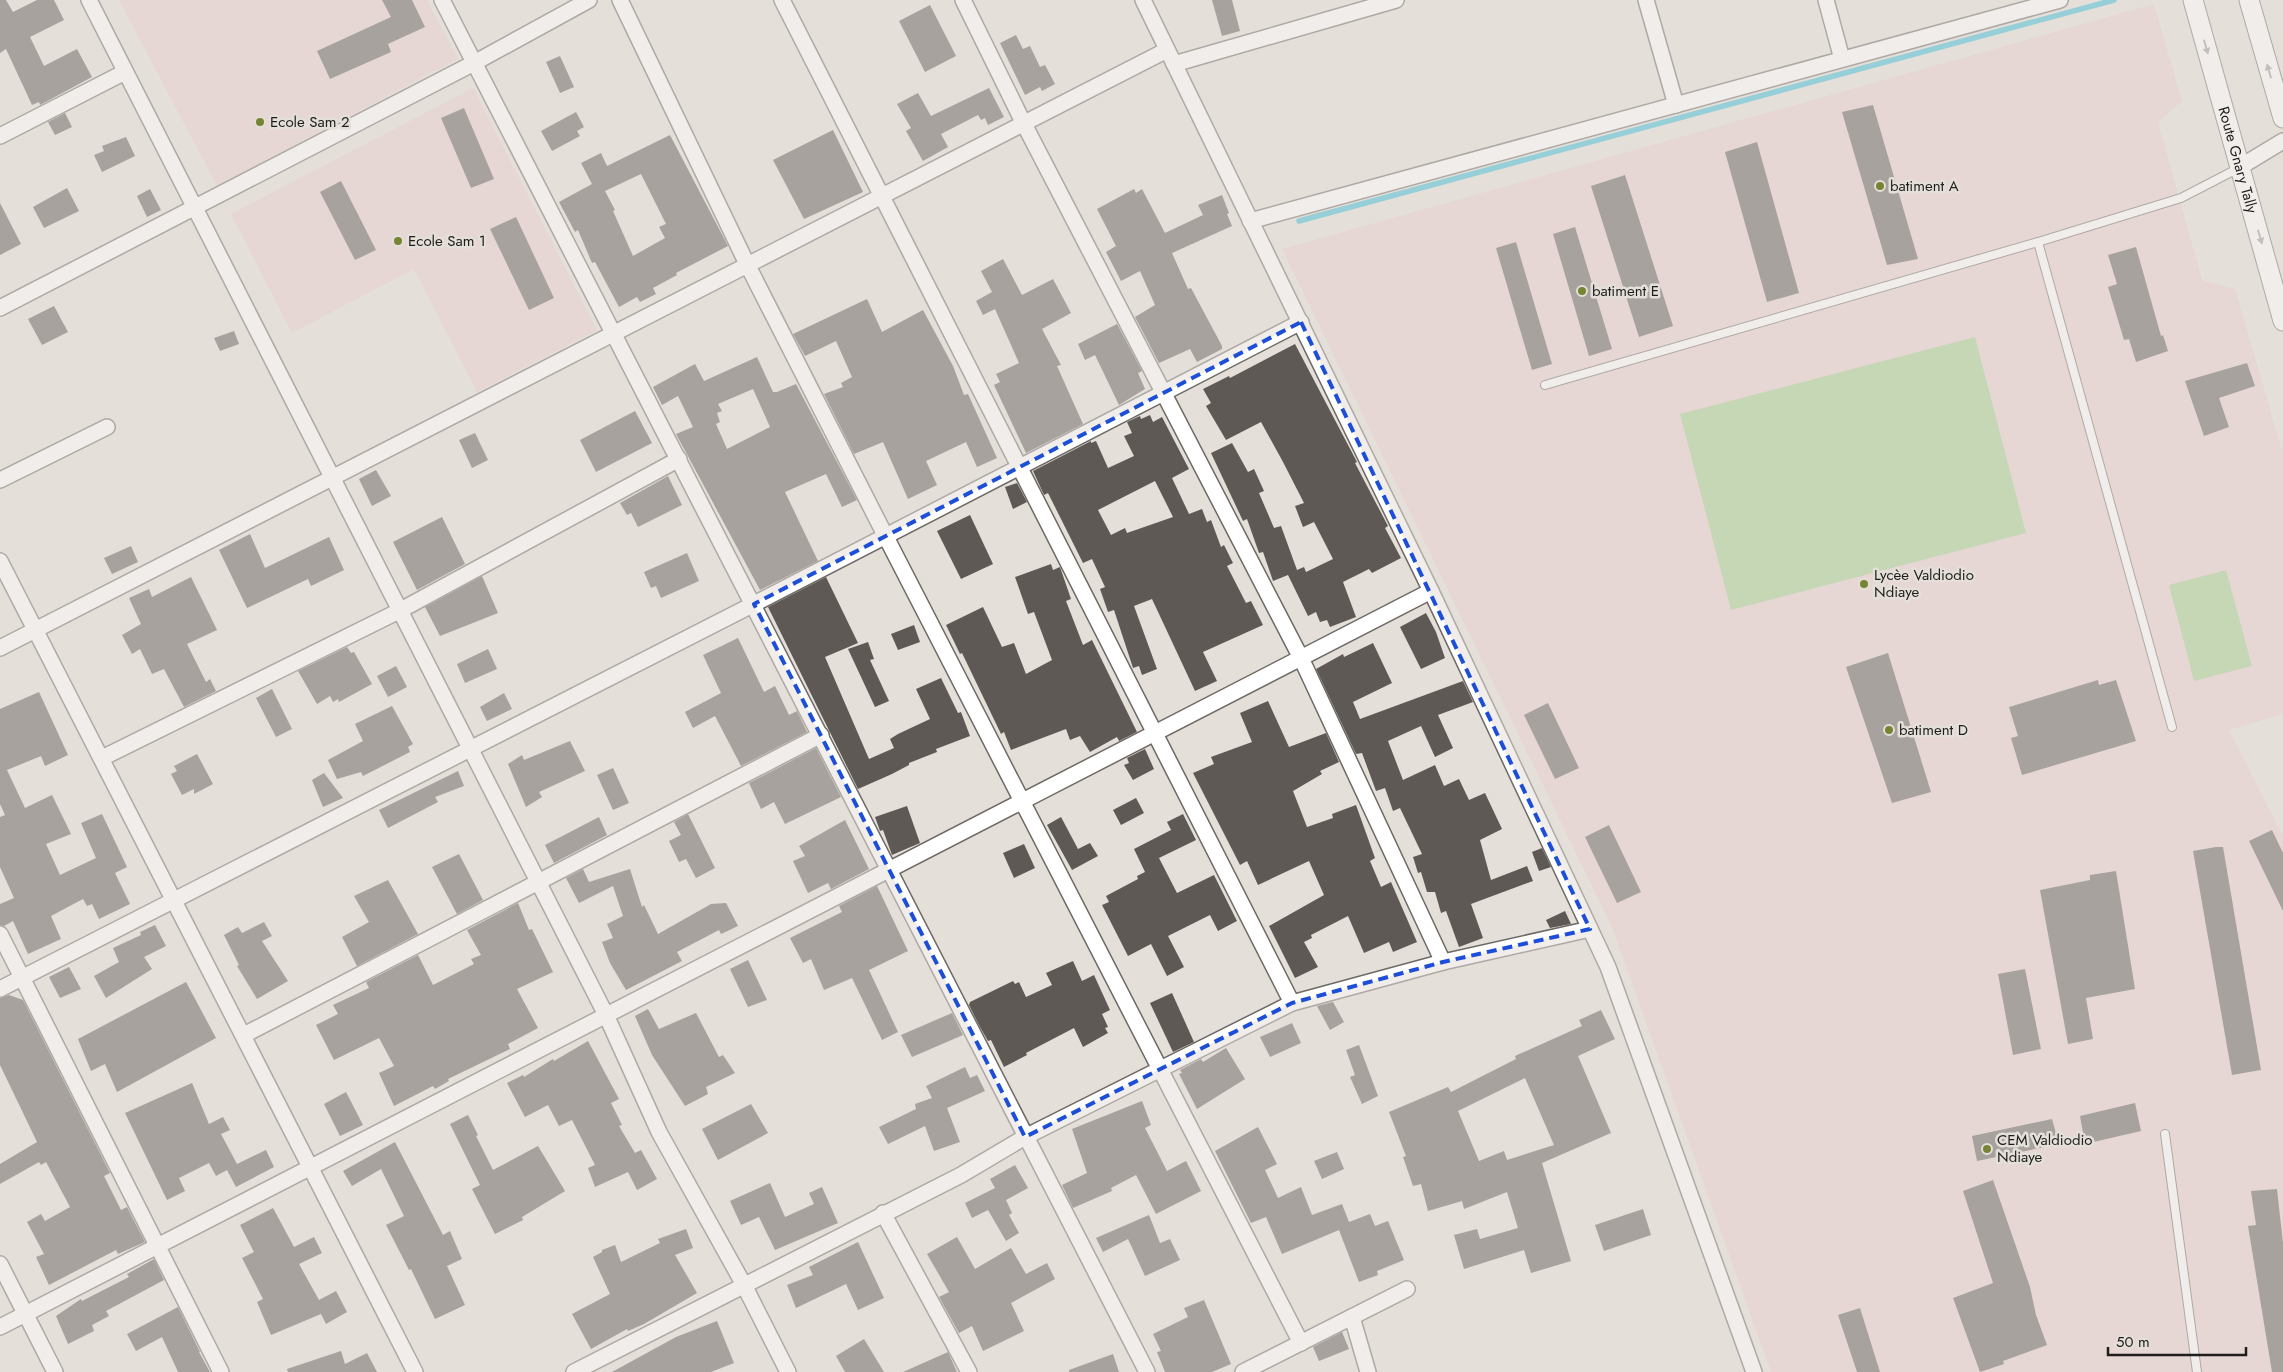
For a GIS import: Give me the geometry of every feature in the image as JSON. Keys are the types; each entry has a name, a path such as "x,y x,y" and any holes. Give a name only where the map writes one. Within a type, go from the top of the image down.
{"street":[{"path":"88,0 606,1016 659,1132 744,1284 788,1372"},
{"path":"442,0 1147,1372"},
{"path":"0,308 474,63 589,0"},
{"path":"620,0 747,264 1022,802 1302,1343"},
{"path":"782,0 1292,1003"},
{"path":"963,0 1023,122 1301,658 1443,962"},
{"path":"1143,0 1431,592 1608,967 1754,1372"},
{"path":"1174,64 1396,0"},
{"path":"1646,0 1676,105"},
{"path":"1826,0 1842,59"},
{"path":"1250,221 2060,0"},
{"name":"Route Gnary Tally","path":"2193,0 2283,320"},
{"path":"2249,0 2283,118"},
{"path":"0,648 615,334 1023,122 1167,50"},
{"path":"0,136 125,72"},
{"path":"2240,167 2283,141"},
{"path":"0,989 1301,322"},
{"path":"0,480 107,427"},
{"path":"102,758 399,611 679,459"},
{"path":"0,561 244,1035 414,1372"},
{"path":"0,1327 1431,592"},
{"path":"244,1035 821,735"},
{"path":"574,1372 883,1213 961,1175 1025,1137 1292,1003 1443,962 1590,928"},
{"path":"0,934 221,1372"},
{"path":"883,1213 969,1372"},
{"path":"0,1264 55,1372"},
{"path":"1243,1372 1407,1289"},
{"path":"1352,1317 1368,1372"}],"lane":[{"path":"1545,386 2038,242 2181,198 2240,167"},
{"path":"2038,242 2172,727"},
{"path":"2164,1134 2197,1372"}],"highlighted area":[{"path":"1301,322 1590,929 1443,962 1292,1003 1025,1137 754,604"}],"shaded area":[{"name":"Ecole Sam 2","path":"119,0 427,0 458,59 217,186"},
{"name":"Lycèe Valdiodio Ndiaye","path":"2154,4 2182,101 2158,122 2202,280 2235,289 2283,454 2283,714 2229,730 2283,836 2283,1372 1771,1372 1612,927 1282,249"},
{"name":"Ecole Sam 1","path":"473,88 597,330 477,392 414,269 292,333 231,214"}],"green space":[{"path":"1975,337 2026,533 1731,610 1680,414"},
{"path":"2226,570 2252,666 2194,681 2169,585"}],"building":[{"path":"0,0 6,0 13,12 37,0 54,0 64,20 30,37 44,66 77,49 92,77 40,105 39,102 32,105 6,49 0,53"},
{"path":"382,0 412,0 425,27 388,44 391,52 330,79 317,51 391,17"},
{"path":"1212,0 1232,0 1240,31 1222,36"},
{"path":"930,5 956,56 925,72 899,21"},
{"path":"1016,35 1023,49 1030,46 1040,67 1045,65 1055,84 1042,91 1040,87 1025,95 1000,43"},
{"path":"560,56 574,87 560,93 546,62"},
{"path":"989,88 1004,117 988,125 985,118 981,120 978,115 941,134 948,147 923,161 906,131 911,128 897,104 918,93 931,116"},
{"name":"batiment A","path":"1873,105 1918,259 1887,265 1842,112"},
{"path":"464,108 494,179 471,188 441,118"},
{"path":"576,112 584,127 577,131 580,136 552,151 541,131"},
{"path":"65,113 72,127 55,135 48,122"},
{"path":"833,130 863,192 804,219 773,160"},
{"path":"670,135 728,246 676,273 677,275 653,288 656,294 640,302 637,297 619,307 595,262 592,263 578,230 575,232 559,202 592,184 581,163 601,153 607,166","holes":["641,174 666,224 659,227 665,238 633,256 613,211 615,210 605,191"]},
{"path":"126,137 135,156 102,172 94,155 104,151 102,146"},
{"path":"1757,142 1799,293 1767,302 1725,152"},
{"path":"1625,175 1673,326 1639,337 1591,186"},
{"path":"341,181 376,250 355,260 320,192"},
{"path":"67,188 79,211 44,228 33,207"},
{"path":"150,189 161,210 147,217 137,196"},
{"path":"1134,189 1136,193 1142,189 1165,233 1203,215 1198,205 1222,195 1229,213 1227,214 1232,226 1172,253 1188,289 1191,288 1222,346 1222,349 1197,362 1190,349 1159,363 1135,317 1155,305 1140,271 1121,281 1106,252 1116,246 1097,209"},
{"path":"0,203 21,244 0,255"},
{"path":"516,217 554,298 529,310 490,229"},
{"name":"batiment E","path":"1575,227 1612,349 1589,356 1553,234"},
{"path":"1516,242 1552,364 1532,370 1496,248"},
{"path":"2136,247 2161,336 2163,335 2168,351 2136,362 2129,339 2124,340 2108,287 2117,284 2108,255"},
{"path":"1003,259 1022,295 1053,279 1071,313 1042,329 1061,365 1057,366 1083,424 1026,453 994,385 1000,382 996,374 1019,363 995,309 983,315 976,301 992,292 981,271"},
{"path":"867,299 882,332 923,310 953,366 964,395 968,394 997,458 977,467 966,442 926,461 937,485 908,499 883,442 854,454 824,394 843,387 841,383 852,377 836,341 805,356 793,334"},
{"path":"54,306 68,332 42,345 28,319"},
{"path":"1117,324 1142,371 1138,373 1145,389 1119,405 1095,355 1085,360 1078,344"},
{"path":"234,331 239,344 220,351 214,338"},
{"path":"1295,344 1357,462 1355,463 1388,526 1385,528 1401,558 1372,573 1369,569 1343,582 1356,617 1330,627 1327,620 1320,622 1316,612 1308,616 1288,575 1273,581 1263,552 1259,553 1247,519 1243,521 1211,453 1232,443 1248,472 1254,469 1264,491 1259,493 1274,528 1281,526 1297,570 1304,567 1306,572 1333,559 1314,522 1303,527 1295,506 1304,503 1283,462 1261,422 1226,440 1206,406 1211,403 1203,389 1229,376 1230,378"},
{"path":"757,357 773,392 796,384 857,500 842,507 826,474 785,492 818,561 760,590 676,434 693,427 678,396 662,405 653,387 695,364 704,381","holes":["753,389 770,427 727,449 716,424 720,422 717,413 722,411 718,404"]},
{"path":"2247,363 2255,386 2219,398 2229,427 2204,436 2185,381"},
{"path":"635,411 652,443 596,472 580,440"},
{"path":"1150,415 1153,422 1162,417 1189,469 1172,478 1189,514 1202,509 1207,522 1211,520 1221,547 1224,545 1233,563 1227,566 1246,603 1251,601 1263,625 1203,652 1217,681 1195,691 1152,599 1134,606 1157,669 1142,675 1139,666 1133,668 1114,610 1108,612 1100,589 1105,587 1092,559 1083,563 1048,493 1044,495 1033,471 1091,441 1091,443 1096,441 1108,468 1134,456 1124,436 1132,433 1127,422 1140,416 1141,419","holes":["1155,481 1173,517 1127,533 1125,528 1111,535 1098,510"]},
{"path":"475,433 488,460 472,468 459,440"},
{"path":"376,470 391,496 372,506 359,479"},
{"path":"668,476 682,505 638,527 631,513 627,515 620,503"},
{"path":"1017,483 1027,502 1013,509 1005,487"},
{"path":"970,515 993,564 961,579 937,531"},
{"path":"442,517 465,564 417,590 393,542"},
{"path":"250,534 265,568 329,537 344,570 311,586 308,579 247,608 219,550"},
{"path":"131,546 138,562 112,574 104,558"},
{"path":"687,553 699,581 661,598 656,586 651,588 644,572"},
{"path":"1051,564 1053,570 1060,567 1071,599 1066,601 1083,645 1092,640 1137,732 1119,741 1117,737 1090,752 1080,736 1070,740 1066,729 1011,750 1004,732 1001,734 962,653 960,654 946,625 983,607 1002,647 1014,643 1026,674 1052,660 1034,612 1028,614 1015,577"},
{"path":"482,576 498,613 440,636 425,607"},
{"path":"191,577 217,630 187,644 206,682 210,679 216,691 184,707 164,669 152,674 140,649 132,654 122,635 141,624 129,598 149,589 152,597"},
{"path":"826,577 858,643 825,657 869,759 894,748 890,739 930,719 916,689 941,678 958,713 961,712 970,736 936,749 937,752 909,763 909,765 892,774 858,789 768,607"},
{"path":"1426,613 1436,632 1445,658 1421,669 1400,627"},
{"path":"914,625 920,642 898,650 891,634"},
{"path":"738,638 764,692 775,686 789,715 797,711 807,732 741,766 715,716 693,728 685,712 721,693 703,655"},
{"path":"868,642 874,659 870,660 889,701 875,707 848,649"},
{"path":"1373,643 1392,683 1353,702 1360,719 1463,681 1473,702 1438,715 1453,748 1435,757 1421,726 1388,741 1403,780 1435,765 1444,786 1459,779 1469,800 1485,793 1502,829 1480,840 1491,880 1527,866 1533,881 1471,904 1483,938 1459,947 1446,911 1441,913 1435,892 1427,892 1421,872 1418,873 1413,857 1422,854 1400,808 1393,811 1385,788 1376,791 1362,753 1356,754 1316,669 1343,654 1344,657"},
{"path":"347,647 351,653 354,652 372,684 339,702 338,699 333,702 330,696 317,704 298,671"},
{"path":"488,649 497,669 465,683 457,664"},
{"name":"batiment D","path":"1888,653 1931,792 1892,803 1846,667"},
{"path":"396,666 407,687 388,697 377,676"},
{"path":"2098,680 2099,685 2116,680 2136,741 2022,775 2011,738 2018,736 2009,707"},
{"path":"272,689 292,729 276,737 256,698"},
{"path":"39,692 68,755 45,766 41,756 7,770 25,808 52,795 71,834 46,844 60,875 96,858 81,823 102,814 127,867 115,873 130,904 99,919 92,904 87,906 83,899 51,916 61,939 28,954 13,921 4,926 0,925 0,904 14,898 0,867 0,817 5,815 0,804 0,709"},
{"path":"504,693 512,709 487,721 480,707"},
{"path":"1268,701 1289,747 1326,733 1339,762 1320,771 1322,774 1293,791 1307,827 1333,818 1332,814 1356,805 1375,858 1370,861 1381,887 1391,882 1417,942 1393,952 1389,942 1364,953 1348,916 1311,935 1312,938 1304,942 1318,967 1295,978 1269,926 1324,895 1309,861 1258,885 1247,861 1240,865 1193,773 1214,764 1211,757 1252,742 1240,713"},
{"path":"1548,703 1579,768 1555,779 1524,715"},
{"path":"392,706 413,744 408,747 410,752 363,776 361,772 337,779 328,760 363,741 355,724"},
{"path":"570,741 585,771 539,792 542,797 526,807 508,764 522,755 524,760"},
{"path":"816,748 841,797 785,824 774,802 761,809 749,783"},
{"path":"1145,749 1154,769 1133,780 1124,765 1129,763 1127,758"},
{"path":"197,754 213,784 194,794 194,789 182,795 171,774 177,771 174,766"},
{"path":"613,768 629,803 613,810 597,775"},
{"path":"458,771 464,786 435,797 438,802 388,828 379,810"},
{"path":"324,773 343,798 323,807 312,780"},
{"path":"1136,798 1144,813 1121,825 1113,810"},
{"path":"907,806 920,843 892,855 883,830 880,831 875,817"},
{"path":"688,814 715,868 696,878 686,859 679,862 669,841 681,835 674,822"},
{"path":"1183,814 1196,840 1159,858 1177,893 1214,875 1237,921 1218,931 1210,915 1168,936 1184,967 1167,976 1151,944 1128,956 1102,905 1109,902 1106,896 1138,879 1137,876 1145,872 1134,849 1171,830 1167,822"},
{"path":"599,817 607,835 554,863 545,845"},
{"path":"1061,817 1078,849 1090,843 1098,856 1072,870 1047,825"},
{"path":"845,820 869,869 831,889 828,883 808,893 793,861 805,856 799,846"},
{"path":"1609,825 1641,892 1617,903 1585,837"},
{"path":"2272,830 2283,853 2283,911 2249,841"},
{"path":"1024,844 1035,868 1014,878 1003,853"},
{"path":"2223,847 2261,1070 2232,1075 2193,851"},
{"path":"1542,848 1551,867 1539,871 1532,852"},
{"path":"459,854 483,900 457,914 432,867"},
{"path":"583,869 589,882 630,869 642,907 644,905 658,934 711,904 726,903 738,926 721,934 719,930 677,952 682,961 626,990 610,963 602,942 613,938 607,924 623,916 613,886 579,903 566,878"},
{"path":"2116,871 2135,989 2086,998 2093,1039 2068,1044 2040,890 2090,880 2090,875"},
{"path":"388,880 418,934 357,966 342,937 369,922 354,896"},
{"path":"877,886 908,951 869,970 898,1032 882,1040 852,978 824,990 811,959 803,963 790,938 842,912 839,906"},
{"path":"518,903 529,930 532,929 553,972 517,989 538,1028 508,1044 510,1049 448,1079 449,1081 435,1089 433,1086 394,1106 379,1073 394,1066 379,1038 334,1060 316,1025 338,1014 333,1005 369,988 366,982 418,955 433,985 474,964 471,959 481,955 467,930"},
{"path":"1565,911 1571,924 1550,928 1546,920"},
{"path":"264,922 272,936 262,941 288,981 257,999 237,966 239,965 224,935 238,927 242,933"},
{"path":"155,925 166,946 144,957 152,969 106,998 94,976 119,962 113,948 141,935 140,932"},
{"path":"748,960 767,1000 748,1007 730,969"},
{"path":"1073,961 1082,981 1094,975 1110,1010 1102,1014 1108,1027 1105,1028 1108,1033 1083,1047 1074,1028 1026,1053 1027,1055 1004,1067 991,1040 988,1041 980,1027 969,1005 970,1002 1013,981 1015,984 1019,982 1026,997 1052,985 1046,973"},
{"path":"69,967 81,989 60,998 49,977"},
{"path":"2025,969 2041,1049 2013,1055 1998,974"},
{"path":"186,982 216,1038 117,1092 105,1064 91,1071 78,1039"},
{"path":"1172,993 1194,1042 1173,1052 1150,1003"},
{"path":"9,995 23,1000 110,1173 104,1176 121,1210 127,1207 145,1242 118,1254 116,1250 49,1285 36,1257 44,1254 27,1222 41,1214 45,1221 70,1207 46,1162 41,1165 39,1162 0,1184 0,1164 37,1142 0,1065 0,998"},
{"path":"1333,1002 1344,1022 1330,1030 1317,1006"},
{"path":"648,1009 659,1029 696,1013 719,1057 723,1055 735,1073 706,1087 708,1094 685,1106 652,1055 635,1016"},
{"path":"1601,1010 1615,1039 1578,1056 1611,1133 1542,1163 1571,1261 1531,1273 1524,1250 1464,1269 1454,1235 1477,1229 1480,1239 1518,1228 1507,1192 1464,1209 1462,1201 1428,1211 1421,1184 1413,1186 1403,1157 1406,1156 1389,1112 1448,1087 1451,1092 1516,1059 1515,1056 1582,1026 1579,1020","holes":["1525,1078 1554,1145 1507,1160 1504,1151 1479,1161 1458,1111"]},
{"path":"952,1013 963,1035 912,1057 901,1035"},
{"path":"1292,1023 1301,1043 1270,1057 1260,1037"},
{"path":"588,1041 619,1099 611,1103 622,1125 619,1126 635,1153 641,1150 657,1179 637,1190 628,1172 595,1187 588,1168 595,1165 572,1120 559,1126 548,1105 525,1117 507,1083 523,1075 524,1077"},
{"path":"1359,1045 1378,1096 1362,1104 1350,1077 1355,1075 1346,1050"},
{"path":"1226,1048 1245,1079 1197,1109 1179,1074 1182,1073 1180,1070 1201,1059 1203,1062"},
{"path":"965,1067 970,1078 977,1075 985,1091 947,1108 960,1142 934,1151 925,1126 888,1144 879,1127 916,1109 915,1104 932,1098 926,1086"},
{"path":"192,1083 209,1124 223,1117 230,1130 221,1134 237,1164 266,1150 274,1167 236,1187 227,1170 216,1176 209,1163 179,1178 185,1191 167,1200 125,1113"},
{"path":"346,1092 363,1125 340,1136 324,1104"},
{"path":"1142,1101 1151,1125 1145,1128 1167,1171 1186,1161 1201,1191 1156,1214 1136,1175 1111,1188 1112,1191 1073,1208 1062,1185 1087,1173 1072,1129"},
{"path":"2135,1103 2141,1131 2085,1144 2080,1116"},
{"path":"751,1104 768,1133 718,1160 702,1129"},
{"path":"468,1115 493,1170 538,1146 565,1191 522,1217 523,1220 495,1234 472,1189 480,1185 450,1124"},
{"path":"2052,1119 2059,1144 1977,1161 1972,1136"},
{"path":"1258,1127 1277,1164 1265,1170 1278,1198 1301,1187 1312,1215 1342,1204 1349,1222 1370,1214 1375,1226 1388,1221 1404,1260 1377,1271 1378,1275 1359,1282 1339,1230 1282,1254 1266,1217 1251,1223 1215,1151"},
{"path":"395,1142 443,1235 450,1231 462,1259 447,1266 465,1305 435,1319 411,1269 409,1270 386,1225 404,1216 381,1169 352,1186 343,1171"},
{"path":"1337,1152 1344,1169 1322,1179 1314,1161"},
{"path":"1015,1165 1028,1188 1006,1200 1012,1213 1009,1215 1019,1233 1006,1241 988,1210 972,1218 965,1203 995,1188 990,1179"},
{"path":"1993,1180 2030,1287 2036,1315 2047,1345 2003,1361 2004,1364 1980,1372 1953,1298 1993,1283 1963,1191"},
{"path":"770,1183 785,1217 814,1204 809,1193 822,1187 838,1223 775,1250 759,1217 741,1225 730,1201"},
{"path":"2277,1189 2283,1243 2283,1372 2272,1372 2248,1226 2256,1225 2251,1191"},
{"path":"273,1208 294,1247 314,1237 322,1253 299,1264 319,1300 336,1291 347,1312 326,1324 321,1314 271,1335 257,1302 263,1299 242,1258 254,1252 240,1225"},
{"path":"1643,1209 1651,1235 1604,1251 1595,1225"},
{"path":"1149,1215 1160,1243 1170,1239 1180,1260 1145,1276 1128,1239 1103,1252 1096,1238"},
{"path":"686,1229 693,1248 675,1255 697,1293 644,1324 628,1331 627,1329 591,1349 572,1314 610,1294 593,1257 602,1252 602,1250 615,1245 621,1262 660,1243 658,1239"},
{"path":"957,1237 975,1269 1011,1248 1026,1274 1047,1263 1055,1279 1011,1303 1024,1331 983,1351 972,1326 959,1333 939,1297 949,1292 927,1254"},
{"path":"858,1242 884,1298 858,1310 846,1284 796,1308 787,1285 813,1275 809,1267"},
{"path":"154,1259 164,1280 106,1311 109,1316 92,1325 94,1331 68,1344 56,1316 81,1299 82,1301 129,1277 127,1274"},
{"path":"1204,1300 1231,1364 1212,1372 1165,1372 1157,1352 1161,1351 1153,1334 1188,1317 1184,1308"},
{"path":"178,1307 210,1372 178,1372 162,1337 136,1351 127,1334"},
{"path":"1860,1308 1880,1372 1857,1372 1838,1315"},
{"path":"717,1321 734,1363 711,1372 612,1372 676,1337"},
{"path":"1342,1332 1349,1349 1319,1361 1313,1347"},
{"path":"864,1339 884,1372 845,1372 836,1356"},
{"path":"341,1351 345,1364 367,1353 377,1372 288,1372 287,1369"},
{"path":"948,1352 957,1372 903,1372"},
{"path":"1113,1354 1119,1372 1069,1372 1069,1370"}],"waterway":[{"path":"1299,221 2114,0"}],"place":[{"name":"Ecole Sam 2","path":"260,122"},
{"name":"batiment A","path":"1880,186"},
{"name":"Ecole Sam 1","path":"398,241"},
{"name":"batiment E","path":"1582,291"},
{"name":"Lycèe Valdiodio Ndiaye","path":"1864,584"},
{"name":"batiment D","path":"1889,730"},
{"name":"CEM Valdiodio Ndiaye","path":"1987,1149"}]}
